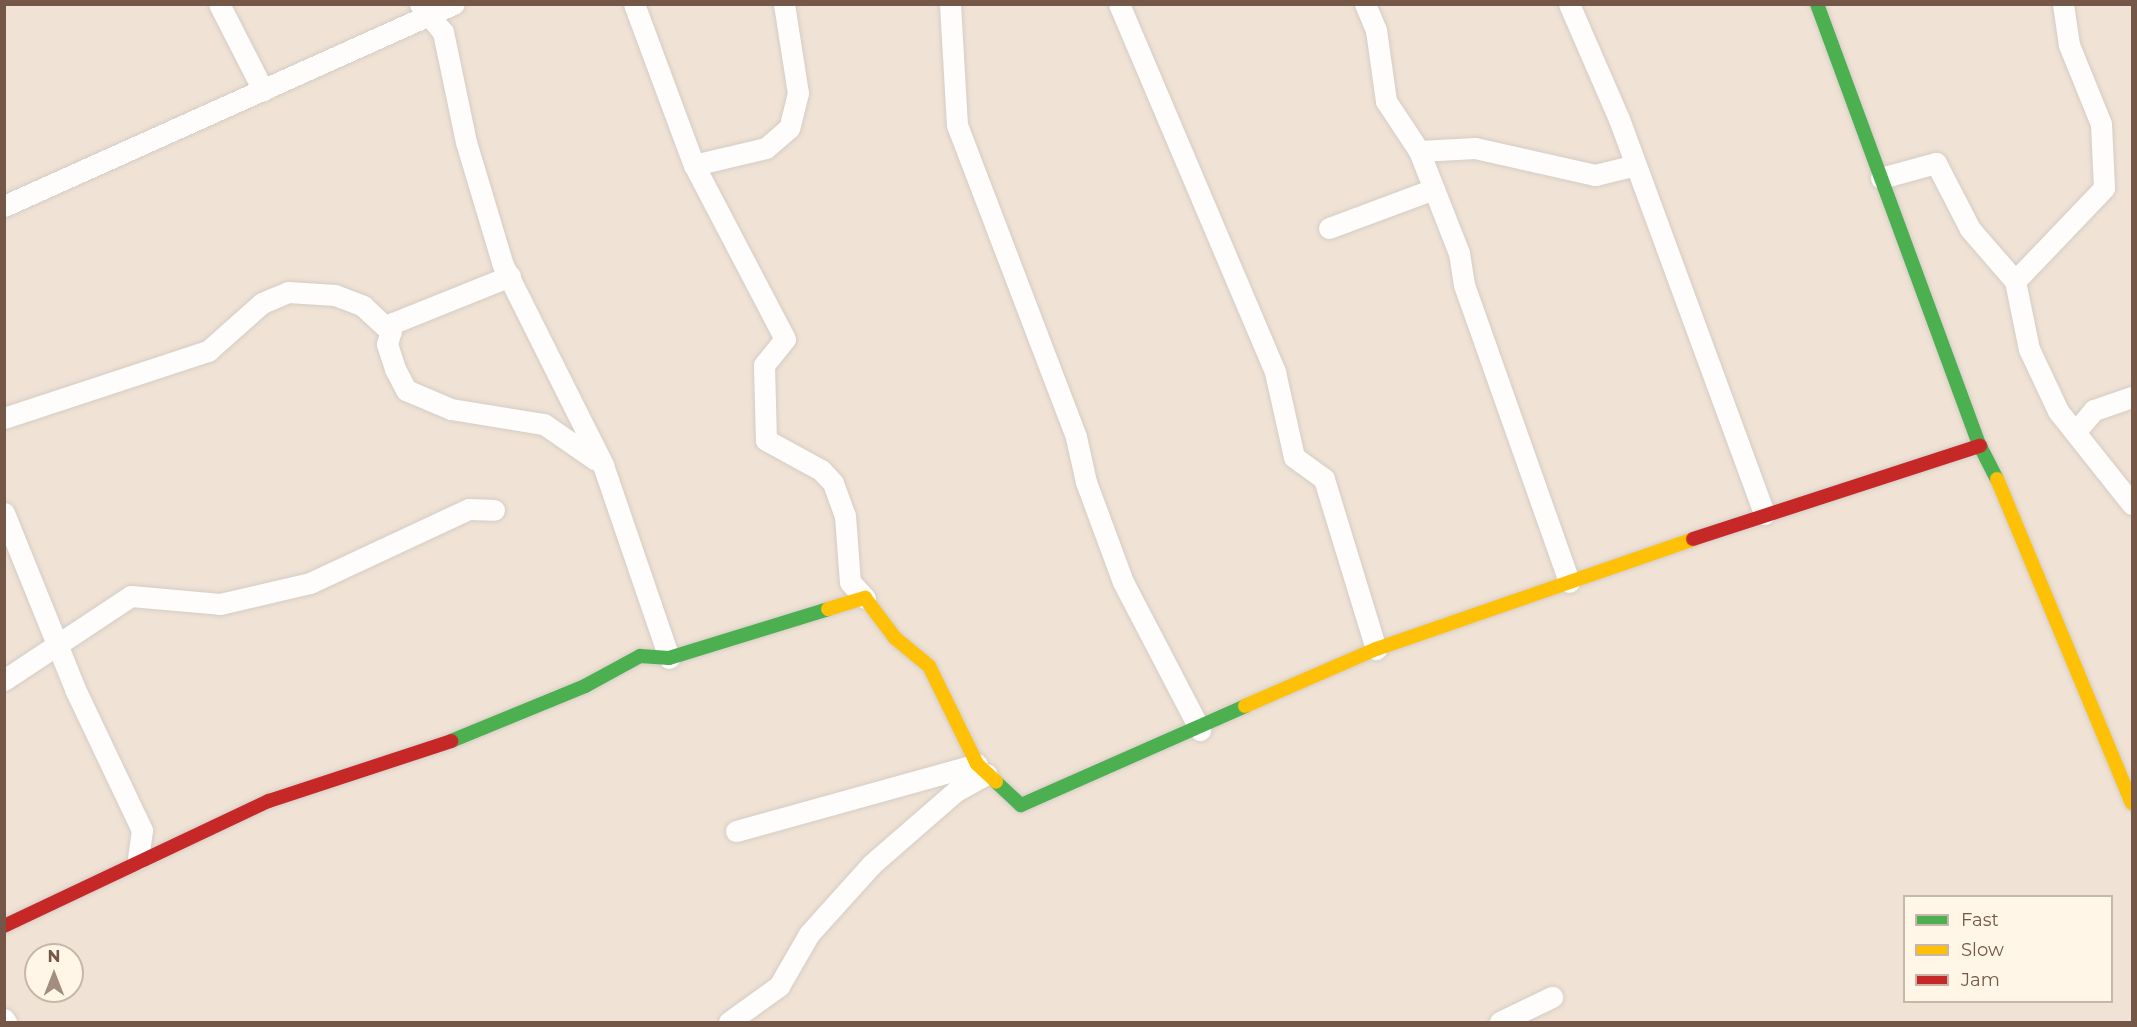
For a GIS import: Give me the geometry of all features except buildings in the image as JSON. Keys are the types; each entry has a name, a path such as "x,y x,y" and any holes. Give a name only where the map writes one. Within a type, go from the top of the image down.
{"street":[{"path":"219,4 263,90"},
{"path":"4,206 263,90 422,10 454,4"},
{"path":"634,4 694,165 785,339 764,365 766,440 821,470 833,483 845,516 850,582 895,638 929,666 982,769 1021,805 1200,730 1377,649 1764,514 1980,446"},
{"path":"694,165 766,148 789,128 798,93 784,4"},
{"path":"950,4 948,39 961,135 1076,436 1086,482 1123,582 1200,730"},
{"path":"1365,4 1376,30 1386,101 1419,151 1434,189 1569,582"},
{"path":"1569,4 1636,165 1764,514"},
{"path":"1817,4 1980,446 2013,509 2133,803"},
{"path":"2015,281 2104,188 2101,124 2068,45 2063,4"},
{"path":"1122,5 1275,372 1294,458 1324,479 1377,649"},
{"path":"422,10 443,32 466,142 510,276 603,465 669,658"},
{"path":"1419,151 1475,148 1595,175 1636,165"},
{"path":"1881,178 1936,163 1970,229 2015,281 2030,349 2058,411 2077,430 2133,504"},
{"path":"1329,228 1434,189"},
{"path":"510,276 393,323 387,344 406,390 451,409 544,424 603,465"},
{"path":"4,418 208,351 261,303 288,292 335,295 363,306 391,332"},
{"path":"2077,430 2094,410 2133,397"},
{"path":"4,680 131,596 220,604 310,583 469,509 495,510"},
{"path":"4,513 60,644 75,689 142,830 138,859"},
{"path":"4,926 138,859 180,845 269,801 436,747 585,686 640,656 669,658 865,598"},
{"path":"736,831 982,769"},
{"path":"729,1023 779,986 809,934 872,864 982,769"},
{"path":"142,830 180,845"},
{"path":"1500,1023 1552,997"}],"shaded area":[{"path":"5,5 2132,5 2132,1022 5,1022"}],"traffic: fast":[{"path":"1817,4 1980,446 1997,479"},
{"path":"451,741 585,686 640,656 669,658 828,609"},
{"path":"996,782 1021,805 1245,706"}],"traffic: slow":[{"path":"1997,479 2132,803"},
{"path":"1245,706 1376,649 1693,539"},
{"path":"828,609 865,598 895,638 929,666 977,764 996,782"}],"traffic: jam":[{"path":"1693,539 1980,446"},
{"path":"4,926 269,801 451,741"}]}
